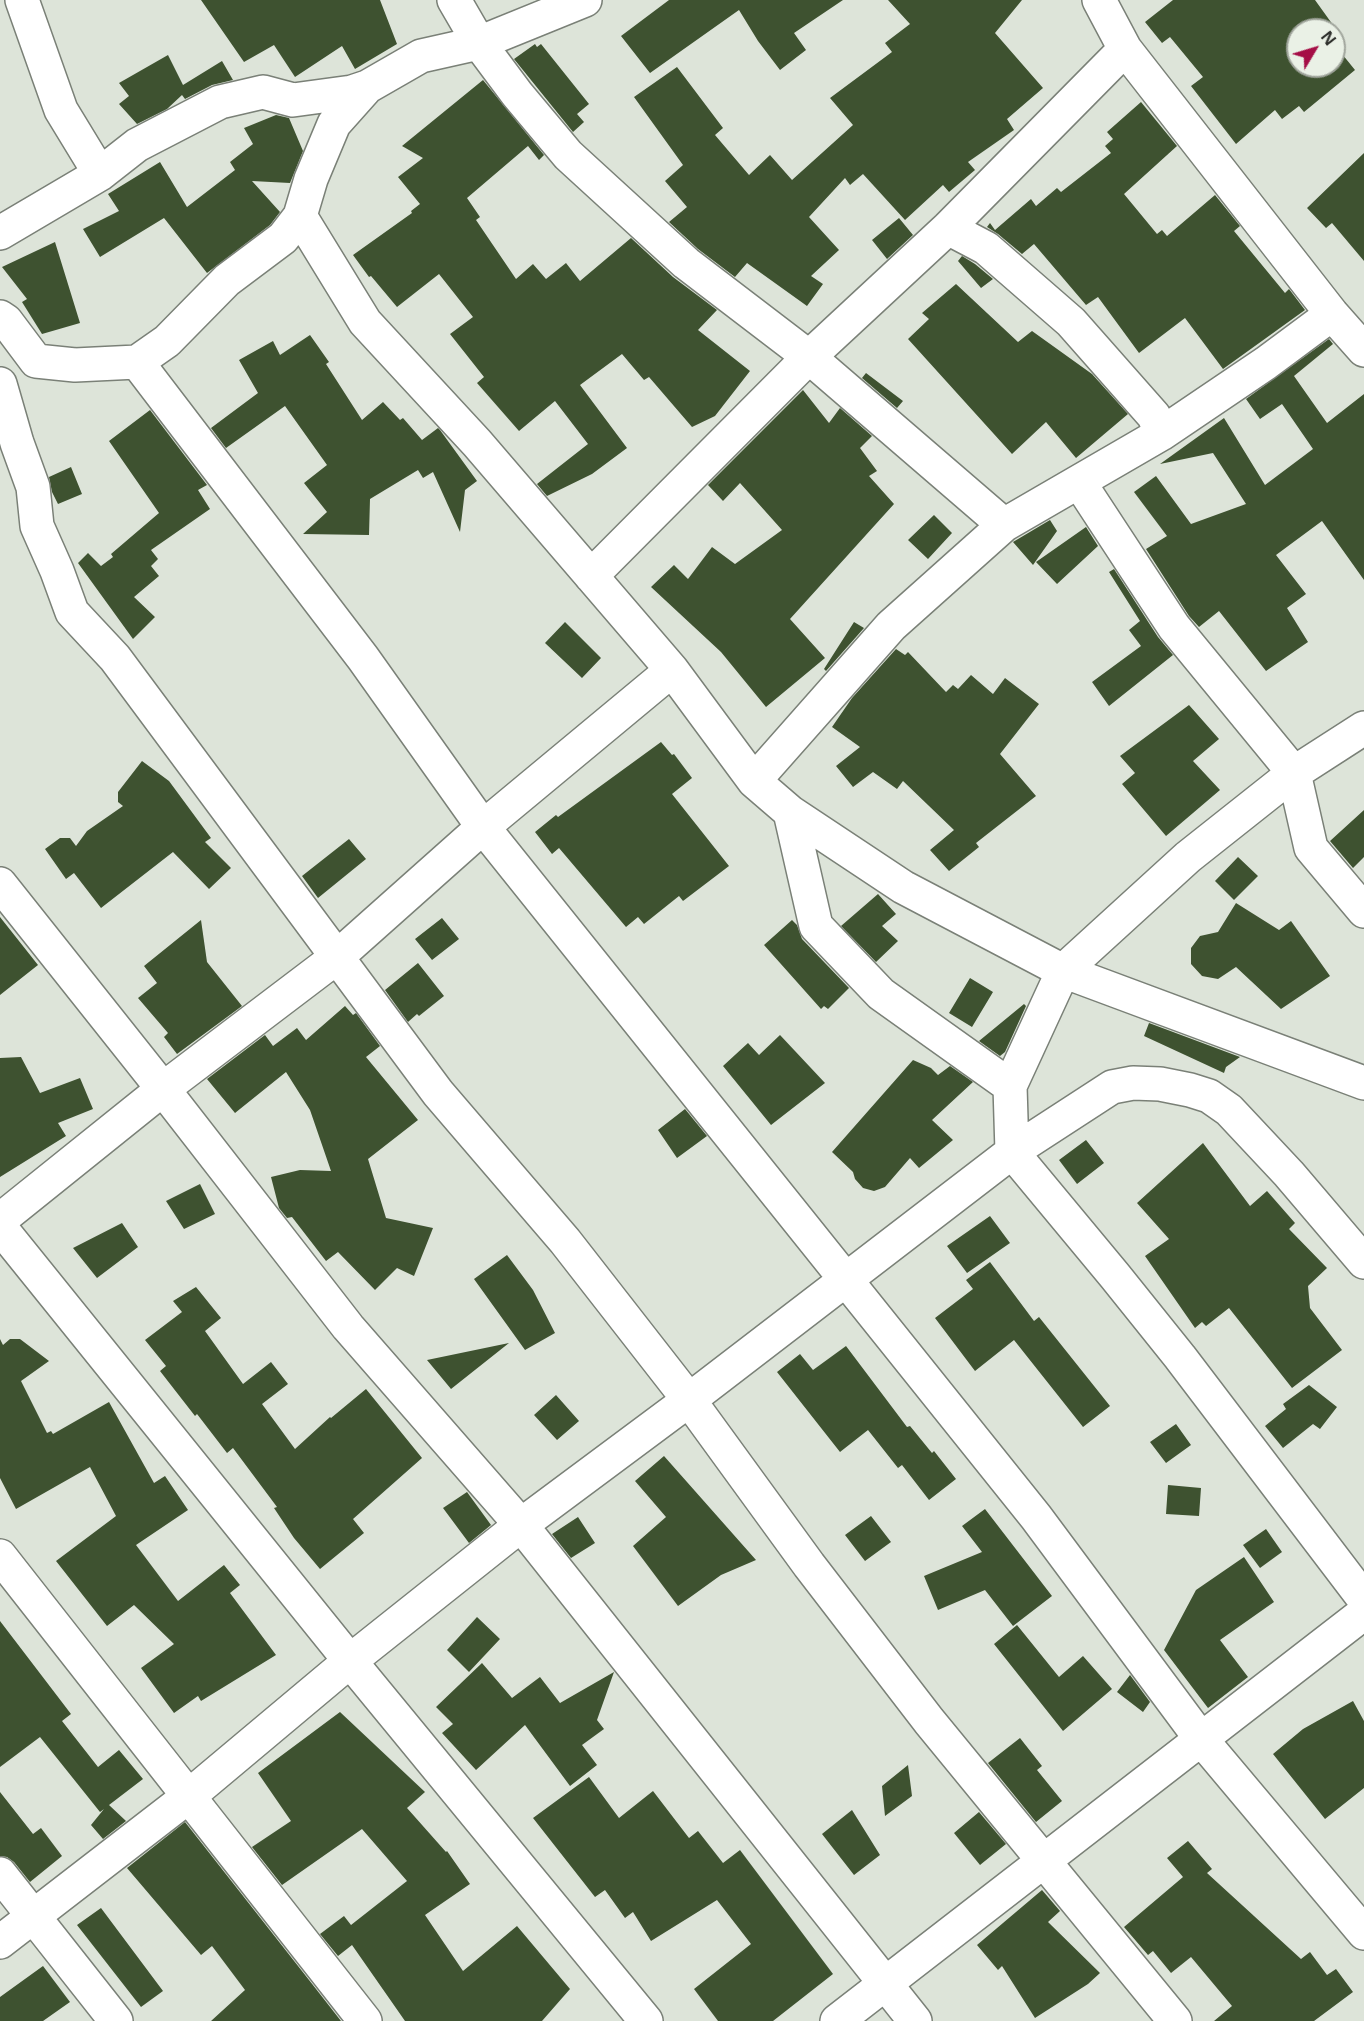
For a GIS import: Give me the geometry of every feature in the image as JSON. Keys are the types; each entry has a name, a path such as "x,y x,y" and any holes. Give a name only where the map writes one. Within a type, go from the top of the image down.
{"street":[{"path":"22,0 61,110 100,174"},
{"path":"454,0 479,43 567,155 686,263 809,357 1004,525"},
{"path":"0,232 100,174 136,145 220,102 263,92 293,100 352,92 368,87 421,56 479,43 585,0"},
{"path":"1100,0 1125,49 1332,314 1364,350"},
{"path":"591,576 809,357 948,228 1125,49"},
{"path":"0,317 6,321 36,361 75,365 137,363 167,341 227,280 283,238 300,216 311,179 334,124 368,87"},
{"path":"300,216 365,322 477,443 672,670 754,781 790,812 903,887 1063,971 1364,1083"},
{"path":"948,228 986,248 1071,322 1154,416 1161,434"},
{"path":"754,781 891,626 1004,525 1161,434 1266,363 1332,314"},
{"path":"137,363 363,658 483,827 1036,1517 1201,1739 1364,1933"},
{"path":"0,384 17,443 33,487 38,526 72,612 115,658 438,1093 564,1241 689,1400 809,1565 929,1721 1175,2021"},
{"path":"1079,482 1174,627 1294,773 1311,848 1364,911"},
{"path":"0,1220 163,1089 337,957 483,827 672,670"},
{"path":"1364,728 1294,773 1188,857 1063,971 1010,1086 1012,1152 1116,1276 1180,1357 1364,1599"},
{"path":"790,812 816,926 881,994 1010,1086"},
{"path":"0,884 348,1327 521,1525 915,2021"},
{"path":"0,1942 189,1796 350,1661 521,1525 689,1400 1012,1152 1112,1087 1133,1083 1160,1084 1190,1089 1209,1096 1229,1110 1289,1174 1364,1262"},
{"path":"0,1227 350,1661 646,2021"},
{"path":"0,1556 365,2021"},
{"path":"837,2021 1364,1613"},
{"path":"0,1874 116,2021"}],"building":[{"path":"201,0 380,0 397,44 355,69 342,46 295,77 274,45 244,62"},
{"path":"669,0 843,0 794,33 806,50 780,70 758,41 739,10 650,73 621,36"},
{"path":"888,0 1022,0 995,33 1043,88 1007,119 1014,130 968,162 975,170 949,192 943,185 905,220 863,174 850,185 845,178 809,217 839,250 811,276 823,284 807,306 747,263 735,277 698,249 669,222 687,207 665,181 683,165 634,97 677,67 723,128 715,135 749,175 770,155 792,180 853,125 830,98 892,52 885,43 910,24"},
{"path":"1173,0 1315,0 1328,18 1286,18 1286,78 1345,78 1304,112 1299,106 1282,119 1275,110 1236,144 1191,86 1203,77 1170,37 1162,43 1145,22"},
{"path":"535,44 537,47 541,44 589,104 577,114 584,122 573,132 514,59"},
{"path":"168,55 183,85 222,61 233,80 212,85 185,99 182,95 167,109 137,124 119,104 129,96 119,83"},
{"path":"1346,59 1355,70 1346,77"},
{"path":"483,80 544,155 539,160 528,146 467,198 480,217 476,220 516,279 533,264 546,279 566,263 580,281 631,238 673,277 717,310 698,330 750,371 715,416 692,427 649,377 644,380 622,354 580,385 627,448 592,474 547,496 537,484 588,444 555,401 519,431 477,383 484,377 450,334 473,317 439,274 397,307 371,276 369,277 353,255 412,213 411,211 420,204 398,177 423,158 402,146"},
{"path":"1141,102 1177,146 1124,194 1157,234 1162,230 1167,236 1215,195 1240,226 1234,231 1285,293 1289,289 1305,310 1223,369 1185,318 1139,353 1098,297 1086,305 1034,244 1022,254 987,227 990,223 995,230 1031,199 1036,206 1057,188 1061,192 1111,153 1105,146 1113,139 1107,132"},
{"path":"276,115 289,118 303,151 290,183 252,181 280,212 270,225 207,273 164,218 100,257 83,229 119,211 108,194 160,162 187,207 235,170 230,162 253,144 244,128"},
{"path":"1364,153 1364,261 1332,223 1326,228 1307,208"},
{"path":"899,218 913,235 887,259 872,240"},
{"path":"55,242 80,323 42,334 22,302 27,299 2,267"},
{"path":"962,256 993,279 981,288 958,261"},
{"path":"956,284 1018,342 1032,331 1092,374 1128,414 1076,458 1046,422 1012,454 908,339 929,319 922,313"},
{"path":"310,335 329,362 326,364 362,420 383,402 400,420 403,418 422,440 438,428 440,430 477,481 465,490 460,532 433,472 423,478 418,470 370,499 369,535 303,534 327,512 304,483 327,465 285,406 226,448 211,428 258,393 239,360 273,341 280,355"},
{"path":"1329,339 1333,344 1294,376 1327,423 1364,394 1364,580 1322,521 1276,555 1306,594 1287,608 1308,642 1266,671 1219,611 1199,627 1189,616 1146,549 1167,536 1134,492 1156,476 1191,524 1246,504 1213,453 1160,464 1224,418 1265,485 1313,449 1282,404 1260,419 1246,399"},
{"path":"866,373 903,401 897,408 862,378"},
{"path":"803,390 829,423 840,408 872,436 860,448 877,471 869,476 894,504 790,619 825,658 766,707 721,652 651,587 674,565 688,579 712,547 735,564 782,530 740,483 723,501 708,485"},
{"path":"150,410 207,485 198,490 210,509 151,550 158,559 151,566 159,576 134,597 155,617 133,639 78,563 88,553 101,566 113,557 111,554 159,513 109,441"},
{"path":"71,467 82,494 58,504 52,492 49,477"},
{"path":"934,515 952,533 928,559 908,540"},
{"path":"1050,520 1057,531 1033,565 1013,542"},
{"path":"1086,527 1098,546 1057,584 1036,562"},
{"path":"1114,569 1158,637 1173,655 1109,706 1092,682 1141,646 1129,630 1140,621 1109,572"},
{"path":"565,622 601,658 582,678 545,643"},
{"path":"854,622 864,628 826,671 824,669"},
{"path":"896,649 905,655 908,652 946,692 953,685 958,689 971,675 993,694 1005,678 1039,704 1000,754 1036,796 976,843 979,847 949,871 930,850 954,830 903,781 897,789 873,772 853,787 836,766 860,747 832,727 852,698"},
{"path":"1189,705 1219,739 1193,761 1220,790 1166,836 1122,784 1135,773 1120,756"},
{"path":"661,742 672,755 674,754 692,778 672,794 729,866 683,901 679,896 644,924 638,917 626,927 559,848 552,854 535,832"},
{"path":"142,761 169,781 211,838 205,842 231,868 209,889 173,852 101,908 74,873 66,879 45,849 60,838 70,838 76,846 87,831 123,806 118,802 118,792"},
{"path":"1364,810 1364,857 1353,868 1330,841"},
{"path":"349,839 366,859 318,898 302,876"},
{"path":"1238,857 1258,876 1234,900 1215,881"},
{"path":"878,894 896,914 882,926 898,941 876,962 841,926"},
{"path":"1236,903 1279,930 1291,921 1330,976 1281,1009 1236,967 1218,979 1202,976 1191,964 1191,948 1200,936 1218,932"},
{"path":"0,917 38,965 0,995"},
{"path":"442,918 459,939 432,960 415,939"},
{"path":"201,920 207,962 242,1006 177,1054 164,1037 168,1033 138,998 157,983 144,966"},
{"path":"792,920 797,925 802,939 849,988 828,1009 824,1006 821,1009 764,945"},
{"path":"418,963 444,996 408,1022 385,990"},
{"path":"970,978 993,992 972,1027 949,1013"},
{"path":"1024,1004 1026,1006 1005,1052 1000,1056 979,1041"},
{"path":"345,1006 353,1015 356,1013 380,1046 366,1057 418,1120 368,1159 386,1218 433,1228 414,1276 397,1268 375,1290 338,1252 326,1261 292,1217 287,1218 279,1208 271,1177 300,1170 331,1171 310,1110 286,1072 235,1113 207,1079 265,1035 273,1046 297,1028 306,1040"},
{"path":"1149,1023 1240,1057 1226,1067 1224,1073 1144,1036"},
{"path":"780,1035 825,1083 771,1125 723,1066 748,1043 759,1055"},
{"path":"21,1057 40,1093 80,1078 93,1109 58,1123 66,1136 0,1177 0,1058"},
{"path":"913,1060 931,1068 938,1075 950,1066 973,1082 932,1120 953,1140 919,1168 910,1158 885,1187 874,1191 863,1188 855,1179 853,1172 832,1152"},
{"path":"685,1109 707,1136 677,1158 658,1130"},
{"path":"1086,1140 1104,1163 1077,1184 1059,1160"},
{"path":"1203,1143 1250,1206 1267,1191 1295,1223 1289,1229 1327,1268 1308,1286 1310,1308 1342,1350 1292,1388 1229,1308 1206,1326 1202,1322 1195,1328 1145,1256 1169,1239 1137,1203"},
{"path":"200,1184 215,1214 184,1229 166,1201"},
{"path":"990,1216 1010,1243 967,1273 947,1246"},
{"path":"122,1223 138,1247 97,1278 73,1248"},
{"path":"507,1255 533,1290 555,1333 525,1350 474,1279"},
{"path":"990,1262 1034,1321 1039,1317 1110,1406 1083,1427 1014,1340 975,1371 935,1318 973,1289 966,1280"},
{"path":"196,1287 221,1318 205,1331 243,1384 271,1362 288,1384 262,1404 295,1449 330,1417 366,1389 422,1458 353,1519 364,1533 320,1569 294,1538 274,1508 277,1507 233,1448 227,1453 160,1371 166,1366 145,1340 182,1312 173,1301"},
{"path":"0,1339 3,1345 10,1339 20,1339 49,1361 21,1381 47,1433 51,1431 53,1434 109,1402 154,1483 165,1476 188,1510 136,1545 178,1601 224,1565 240,1585 230,1593 276,1655 201,1701 198,1696 174,1713 141,1668 174,1644 134,1605 107,1626 56,1561 116,1516 90,1467 16,1509 0,1478"},
{"path":"509,1343 451,1389 427,1360"},
{"path":"846,1346 907,1427 910,1426 932,1453 934,1451 956,1479 929,1500 902,1465 898,1468 868,1430 840,1452 777,1372 800,1354 813,1370"},
{"path":"1309,1385 1337,1407 1320,1429 1313,1424 1283,1448 1265,1426 1286,1409 1283,1404"},
{"path":"556,1395 579,1421 557,1440 534,1415"},
{"path":"1176,1424 1191,1445 1166,1463 1150,1442"},
{"path":"664,1456 756,1560 721,1575 678,1606 633,1546 666,1517 635,1481"},
{"path":"1168,1485 1201,1488 1199,1516 1166,1514"},
{"path":"467,1492 491,1525 469,1543 443,1508"},
{"path":"985,1509 1052,1596 1013,1626 985,1590 938,1610 924,1576 982,1552 962,1526"},
{"path":"871,1516 891,1542 865,1561 845,1535"},
{"path":"578,1517 595,1543 571,1558 552,1534"},
{"path":"1266,1529 1282,1552 1260,1568 1243,1545"},
{"path":"1244,1557 1274,1602 1220,1640 1248,1677 1208,1708 1164,1650 1196,1590"},
{"path":"477,1617 500,1639 469,1672 447,1650"},
{"path":"0,1621 71,1714 62,1721 98,1767 119,1750 143,1779 109,1805 126,1821 103,1839 91,1825 104,1809 100,1812 40,1737 0,1767"},
{"path":"1017,1625 1059,1677 1083,1656 1112,1689 1063,1731 994,1644"},
{"path":"482,1663 512,1698 540,1677 560,1703 614,1672 597,1720 604,1729 582,1745 597,1765 570,1786 525,1725 476,1770 442,1733 453,1724 436,1707"},
{"path":"1130,1675 1150,1702 1143,1712 1117,1692"},
{"path":"1353,1701 1364,1721 1364,1788 1325,1819 1273,1754 1303,1729"},
{"path":"340,1712 425,1792 407,1808 447,1851 470,1884 425,1915 463,1971 517,1926 570,1989 542,2021 405,2021 352,1945 338,1956 320,1934 344,1916 351,1925 407,1881 362,1829 282,1885 252,1847 291,1821 258,1773"},
{"path":"1020,1738 1042,1766 1037,1770 1062,1801 1036,1822 988,1763"},
{"path":"908,1765 912,1796 885,1816 882,1786"},
{"path":"589,1777 619,1818 653,1791 689,1838 698,1831 723,1863 740,1850 833,1974 773,2021 718,2021 694,1989 751,1944 717,1900 651,1941 633,1912 625,1918 605,1890 595,1897 533,1818"},
{"path":"0,1792 33,1834 41,1828 62,1856 30,1882 14,1862 7,1857 0,1856"},
{"path":"852,1810 880,1855 854,1875 822,1834"},
{"path":"979,1812 1006,1844 980,1865 954,1833"},
{"path":"185,1822 341,2021 211,2021 245,1990 212,1946 201,1955 127,1868"},
{"path":"1188,1841 1212,1869 1207,1873 1301,1959 1310,1952 1327,1975 1336,1969 1353,1992 1314,2021 1214,2021 1232,2006 1191,1957 1171,1973 1153,1951 1148,1955 1124,1927 1183,1877 1167,1858"},
{"path":"1042,1890 1060,1911 1048,1922 1100,1973 1088,1984 1035,2018 1002,1966 998,1970 977,1945"},
{"path":"101,1908 163,1991 141,2007 77,1925"},
{"path":"43,1966 70,2002 43,2021 0,2021 0,1997"}]}
